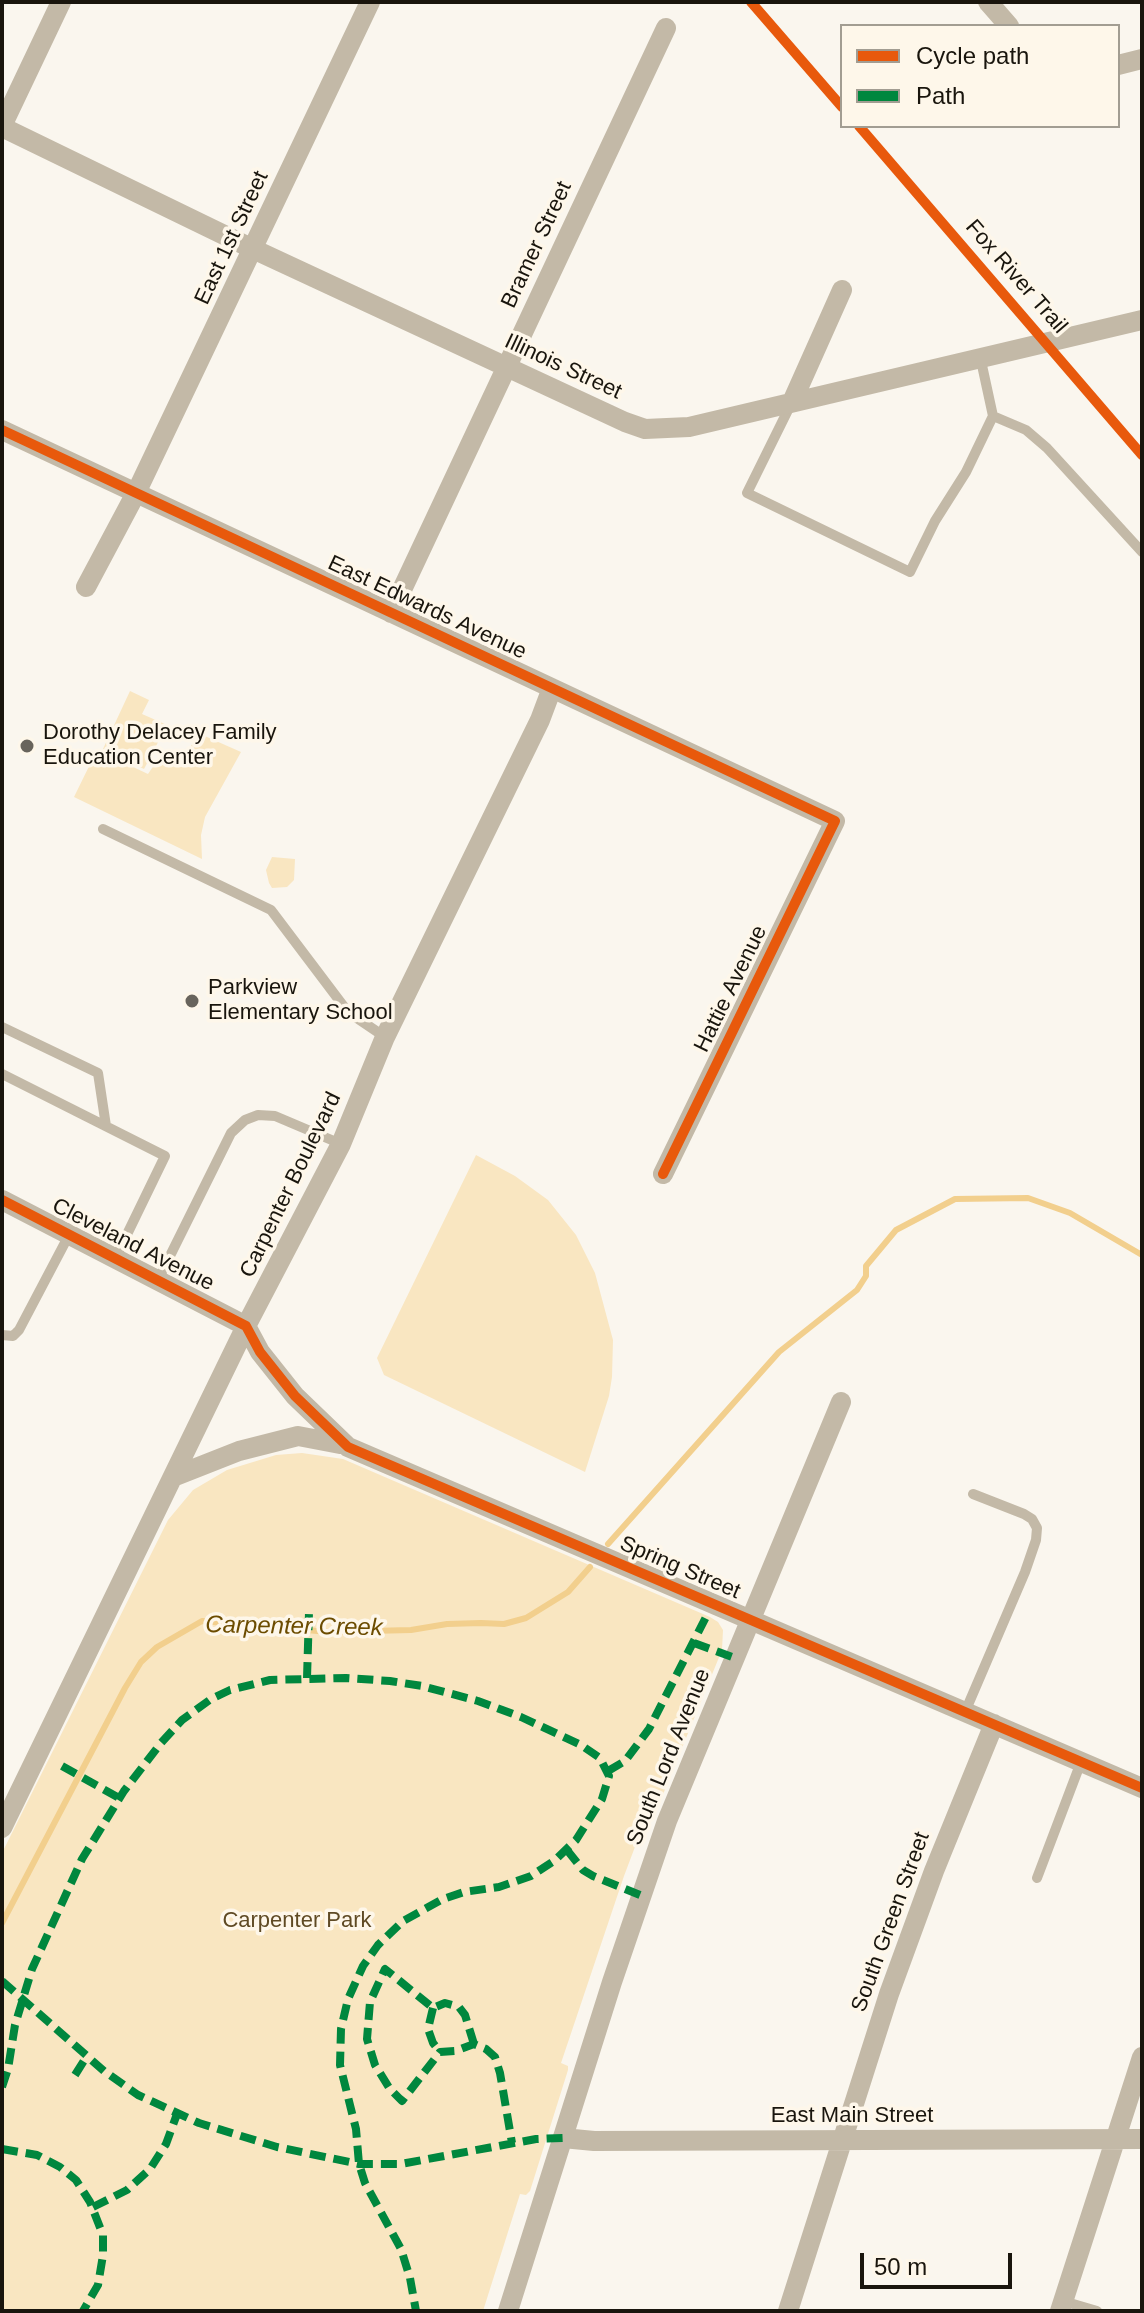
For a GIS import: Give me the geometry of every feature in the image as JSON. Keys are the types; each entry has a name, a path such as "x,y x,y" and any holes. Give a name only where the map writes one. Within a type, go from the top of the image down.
{"street":[{"path":"2,127 61,2"},
{"name":"East 1st Street","path":"86,587 136,493 370,2"},
{"path":"988,2 1007,24"},
{"name":"Bramer Street","path":"391,613 666,28"},
{"path":"1120,64 1142,59"},
{"name":"Illinois Street","path":"2,127 253,249 645,429 689,427 1142,320"},
{"path":"792,402 842,290"},
{"name":"East Edwards Avenue","path":"2,430 835,821"},
{"name":"Carpenter Boulevard","path":"2,1828 246,1326 341,1144 385,1037 540,720 552,688"},
{"name":"Hattie Avenue","path":"663,1174 835,821"},
{"name":"Cleveland Avenue","path":"2,1200 246,1326"},
{"name":"Spring Street","path":"246,1326 260,1352 295,1396 348,1447 1142,1788"},
{"name":"South Lord Avenue","path":"508,2311 640,1895 667,1821 841,1402"},
{"path":"173,1477 239,1451 298,1436 348,1447"},
{"name":"South Green Street","path":"788,2311 919,1910 994,1724"},
{"path":"1062,2306 1142,2057"},
{"name":"East Main Street","path":"563,2138 594,2141 1142,2139"}],"lane":[{"path":"792,402 747,493 910,572 935,521 966,472 993,416 980,356"},
{"path":"993,416 1026,430 1047,448 1142,552"},
{"path":"103,829 271,910 348,1012 385,1037"},
{"path":"2,1027 98,1073 106,1126"},
{"path":"2,1074 165,1156 116,1257"},
{"path":"158,1280 231,1133 245,1120 258,1115 275,1116 341,1144"},
{"path":"2,1335 13,1336 19,1330 69,1235"},
{"path":"965,1712 1025,1572 1037,1528 1032,1519 1024,1514 973,1494"},
{"path":"1037,1878 1081,1762"},
{"path":"1062,2306 1097,2311"}],"green space":[{"path":"130,691 149,700 142,714 167,725 144,769 103,749"},
{"path":"198,733 241,752 205,817 201,835 202,859 74,797 97,750 148,774 158,759 180,767"},
{"path":"272,857 295,859 294,880 287,887 272,888 269,883 266,870"},
{"path":"476,1155 515,1176 548,1200 576,1235 595,1273 613,1340 612,1377 585,1472 384,1375 377,1358"},
{"name":"Carpenter Park","path":"302,1453 343,1459 710,1617 723,1630 722,1650 655,1814 647,1815 624,1876 561,2063 568,2066 568,2070 530,2191 526,2195 520,2194 483,2311 2,2311 2,1853 168,1520 193,1490 227,1470 276,1455"}],"waterway":[{"name":"Carpenter Creek","path":"608,1544 779,1352 857,1290 866,1276 866,1266 896,1230 955,1199 1028,1198 1070,1213 1142,1255"},
{"name":"Carpenter Creek","path":"2,1923 125,1688 141,1662 157,1647 202,1621 329,1632 411,1630 447,1624 504,1624 526,1618 568,1592 590,1567"}],"marked path":[{"path":"307,1678 309,1612"},
{"path":"608,1771 625,1761 649,1729 706,1617"},
{"path":"694,1643 735,1658"},
{"path":"2,2087 15,2025 32,1969 82,1859 124,1791 161,1743 182,1720 211,1699 230,1690 270,1680 346,1678 390,1681 478,1701 581,1745 600,1758 609,1776 602,1799 576,1840 554,1861 531,1876 499,1887 464,1892 443,1899 403,1921 378,1945 363,1966 348,1999 341,2029 340,2065 356,2129 359,2164 365,2183 401,2249 416,2311"},
{"path":"62,1766 119,1798"},
{"path":"567,1850 583,1870 640,1895"},
{"path":"474,2044 465,2015 459,2007 445,2003 433,2008 385,1969 370,2002 367,2039 375,2065 390,2089 402,2101 440,2052 455,2051 474,2044 486,2049 495,2057 500,2073 512,2143"},
{"path":"2,1981 104,2071 138,2095 199,2123 277,2147 359,2164 401,2164 536,2139 563,2138"},
{"path":"433,2008 428,2029 440,2052"},
{"path":"75,2075 87,2056"},
{"path":"93,2207 127,2190 150,2169 166,2144 177,2114"},
{"path":"2,2149 37,2155 60,2167 76,2180 90,2202 103,2235 103,2255 98,2285 83,2311"}],"cycle path":[{"path":"751,2 840,105"},
{"name":"Fox River Trail","path":"861,128 1142,455"},
{"path":"2,430 835,821 663,1174"},
{"path":"2,1200 246,1326 260,1352 295,1396 348,1447 1142,1788"}],"place":[{"name":"Dorothy Delacey Family Education Center","path":"27,746"},
{"name":"Parkview Elementary School","path":"192,1001"}]}
